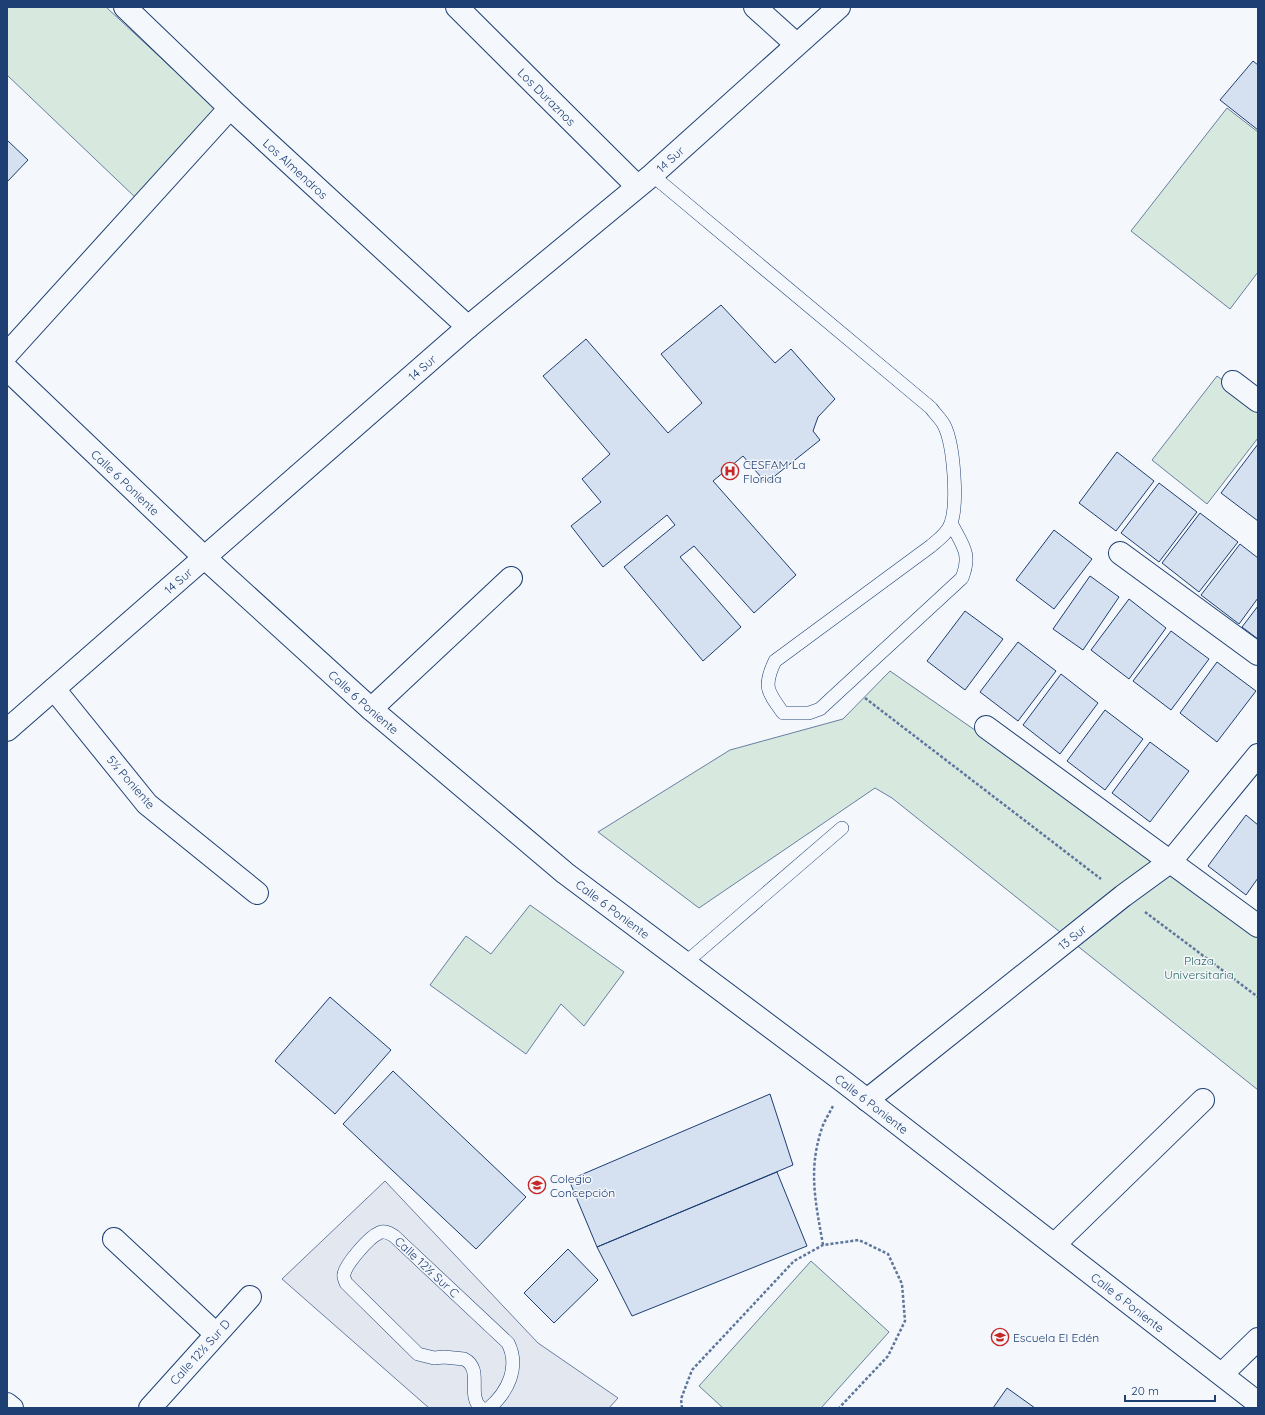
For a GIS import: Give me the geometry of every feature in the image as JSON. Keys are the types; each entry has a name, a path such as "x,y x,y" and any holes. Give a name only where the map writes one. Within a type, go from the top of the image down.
{"street":[{"name":"Los Almendros","path":"125,7 230,108 468,327"},
{"name":"Los Duraznos","path":"457,7 645,180"},
{"path":"755,7 796,44"},
{"name":"14 Sur","path":"7,730 206,558 468,327 645,180 839,7"},
{"path":"7,354 230,108"},
{"name":"Calle 6 Poniente","path":"7,369 206,558 371,710 565,873 684,964 844,1082 1055,1244 1258,1403"},
{"path":"1233,382 1258,401"},
{"path":"1120,553 1258,654"},
{"path":"371,710 511,578"},
{"name":"5½ Poniente","path":"54,689 147,804 257,893"},
{"path":"986,727 1172,861 1258,926"},
{"name":"13 Sur","path":"867,1100 1124,896 1172,861 1258,754"},
{"path":"1055,1244 1203,1100"},
{"path":"114,1239 216,1334"},
{"name":"Calle 12½ Sur D","path":"150,1408 250,1296"},
{"path":"1222,1374 1258,1339"},
{"path":"7,1404 12,1408"}],"lane":[{"path":"645,180 930,408 944,425 950,440 953,456 954,502 951,523 944,534 931,546 775,661 769,674 769,694 783,713 809,713 820,709 962,578 966,565 966,553 951,523"},
{"path":"684,964 842,828"},
{"name":"Calle 12½ Sur C","path":"481,1408 477,1405 474,1396 474,1373 469,1362 464,1359 427,1357 418,1354 346,1283 344,1275 348,1264 373,1237 380,1232 388,1232 394,1236 508,1343 513,1354 513,1366 510,1381 498,1400 489,1408"}],"path":[{"path":"864,697 1258,997"},
{"path":"823,1245 813,1190 814,1162 821,1130 844,1082"},
{"path":"682,1408 681,1399 692,1370 794,1261 823,1245 859,1240 888,1254 902,1284 905,1321 888,1356 839,1408"}],"green space":[{"path":"7,7 106,7 216,109 137,199 7,75"},
{"path":"1227,108 1258,132 1258,272 1230,309 1131,231"},
{"path":"1217,376 1258,407 1258,438 1207,504 1152,460"},
{"name":"Plaza Universitaria","path":"890,671 982,735 1258,937 1258,1090 892,798 875,788 699,908 598,832 730,750 843,719"},
{"path":"530,905 624,972 584,1026 561,1004 526,1054 430,985 466,936 491,954"},
{"path":"811,1261 889,1332 821,1408 723,1408 699,1386"}],"shaded area":[{"path":"385,1181 538,1343 618,1398 609,1408 429,1408 282,1279"}],"building":[{"path":"1253,61 1258,65 1258,130 1220,100"},
{"path":"7,140 28,160 7,182"},
{"path":"721,305 775,363 791,349 835,399 818,417 813,431 820,440 766,483 743,456 713,481 796,575 754,613 694,546 680,557 741,627 703,661 624,567 675,525 667,515 603,567 571,526 601,502 582,479 610,454 543,376 586,339 668,433 702,403 661,354"},
{"path":"1258,444 1258,521 1221,493"},
{"path":"1117,452 1154,481 1116,531 1079,503"},
{"path":"1159,483 1197,512 1159,562 1121,533"},
{"path":"1200,513 1238,542 1199,592 1162,563"},
{"path":"1054,530 1092,559 1054,609 1016,580"},
{"path":"1240,544 1258,558 1258,598 1239,624 1201,595"},
{"path":"1090,576 1119,597 1083,650 1053,629"},
{"path":"1129,599 1166,628 1129,679 1091,650"},
{"path":"1258,606 1258,639 1242,627"},
{"path":"965,611 1003,639 965,690 927,661"},
{"path":"1171,631 1209,659 1171,710 1133,681"},
{"path":"1018,642 1056,671 1018,721 980,692"},
{"path":"1217,662 1256,691 1217,742 1180,713"},
{"path":"1061,674 1098,703 1060,754 1023,725"},
{"path":"1105,710 1143,739 1105,790 1067,761"},
{"path":"1150,742 1189,771 1150,822 1112,793"},
{"path":"1246,815 1258,825 1258,878 1246,895 1208,866"},
{"path":"330,997 391,1050 335,1114 275,1061"},
{"path":"393,1071 526,1197 476,1249 343,1124"},
{"path":"770,1094 793,1165 597,1247 569,1180"},
{"path":"777,1172 807,1246 632,1316 597,1247"},
{"path":"568,1249 598,1280 554,1323 524,1293"},
{"path":"1007,1388 1035,1408 993,1408"}],"place":[{"name":"CESFAM La Florida","path":"730,471"},
{"name":"Colegio Concepción","path":"537,1185"},
{"name":"Escuela El Edén","path":"1000,1337"}]}
